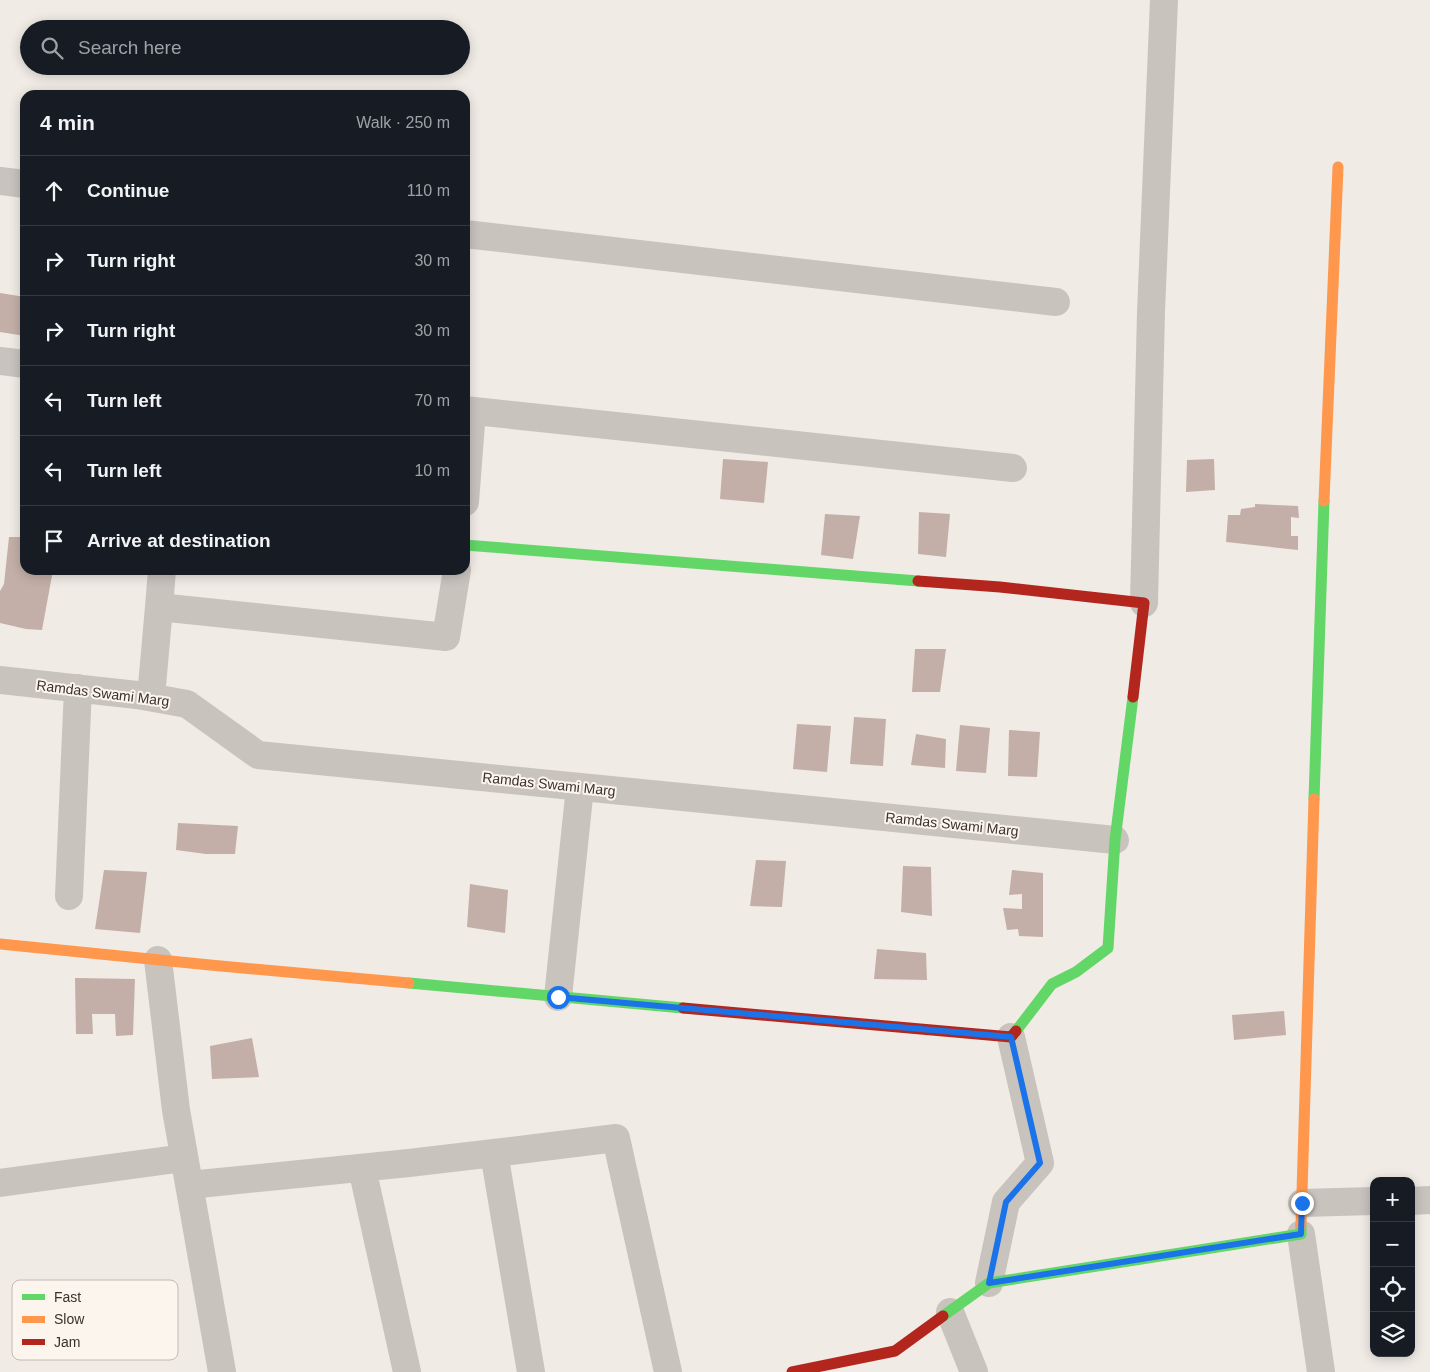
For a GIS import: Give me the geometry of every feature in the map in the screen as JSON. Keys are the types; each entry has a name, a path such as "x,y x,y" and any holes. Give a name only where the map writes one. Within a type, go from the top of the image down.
{"street":[{"path":"1011,1037 1052,984 1076,972 1108,948 1115,840 1144,603 1151,312 1164,0"},
{"path":"1321,1372 1301,1234 1320,594 1338,168"},
{"path":"0,181 20,183"},
{"path":"470,235 1056,302"},
{"path":"0,361 20,363"},
{"path":"470,410 1013,468"},
{"path":"470,546 1000,587 1144,603"},
{"path":"151,698 162,575"},
{"path":"159,608 446,637 457,575"},
{"name":"Ramdas Swami Marg","path":"0,680 137,695 187,704 258,755 1115,840"},
{"path":"69,896 78,688"},
{"path":"558,997 580,787"},
{"path":"0,944 558,997 1011,1037"},
{"path":"158,960 176,1110 222,1372"},
{"path":"989,1283 1006,1202 1040,1163 1011,1037"},
{"path":"189,1185 362,1168 616,1138 668,1372"},
{"path":"494,1153 531,1372"},
{"path":"0,1183 184,1158"},
{"path":"362,1168 407,1372"},
{"path":"1415,1201 1430,1200"},
{"path":"1302,1203 1370,1202"},
{"path":"792,1372 895,1351 989,1283 1301,1234"},
{"path":"950,1312 974,1372"}],"building":[{"path":"0,293 20,296 20,335 0,332"},
{"path":"723,459 768,462 764,503 720,499"},
{"path":"1214,459 1215,490 1186,492 1187,460"},
{"path":"1255,504 1298,506 1299,518 1291,517 1291,536 1298,536 1298,550 1226,542 1228,515 1240,515 1241,509 1255,507"},
{"path":"919,512 950,514 946,557 918,554"},
{"path":"825,514 860,516 853,559 821,555"},
{"path":"9,537 20,537 20,575 52,575 42,630 26,629 0,623 0,591 4,584"},
{"path":"915,649 946,649 940,692 912,692"},
{"path":"854,717 886,719 883,766 850,764"},
{"path":"797,724 831,726 827,772 793,769"},
{"path":"960,725 990,728 986,773 956,771"},
{"path":"1009,730 1040,732 1037,777 1008,776"},
{"path":"916,734 946,739 945,768 911,765"},
{"path":"178,823 238,826 235,854 206,854 176,850"},
{"path":"756,860 786,861 782,907 750,906"},
{"path":"903,866 931,867 932,916 901,912"},
{"path":"104,870 147,872 140,933 95,929"},
{"path":"1012,870 1043,873 1043,937 1019,936 1018,929 1007,930 1003,908 1022,909 1022,894 1009,895"},
{"path":"470,884 508,890 505,933 467,927"},
{"path":"877,949 926,953 927,980 874,979"},
{"path":"75,978 135,979 133,1035 116,1036 115,1014 92,1014 93,1034 76,1034"},
{"path":"1284,1011 1286,1035 1234,1040 1232,1015"},
{"path":"252,1038 259,1077 212,1079 210,1046"}],"traffic: fast":[{"path":"1314,799 1324,501"},
{"path":"470,545 918,581"},
{"path":"1016,1031 1052,984 1076,972 1108,948 1115,840 1133,697"},
{"path":"409,983 683,1008"},
{"path":"943,1316 989,1283 1301,1234 1301,1225"}],"traffic: slow":[{"path":"1324,501 1338,167"},
{"path":"1301,1225 1314,799"},
{"path":"0,944 409,983"}],"traffic: jam":[{"path":"918,581 1000,587 1144,603 1133,697"},
{"path":"683,1008 1011,1037 1016,1031"},
{"path":"792,1372 895,1351 943,1316"}],"route":[{"path":"558,997 1011,1037 1040,1163 1006,1202 989,1283 1301,1234 1302,1203"}]}
